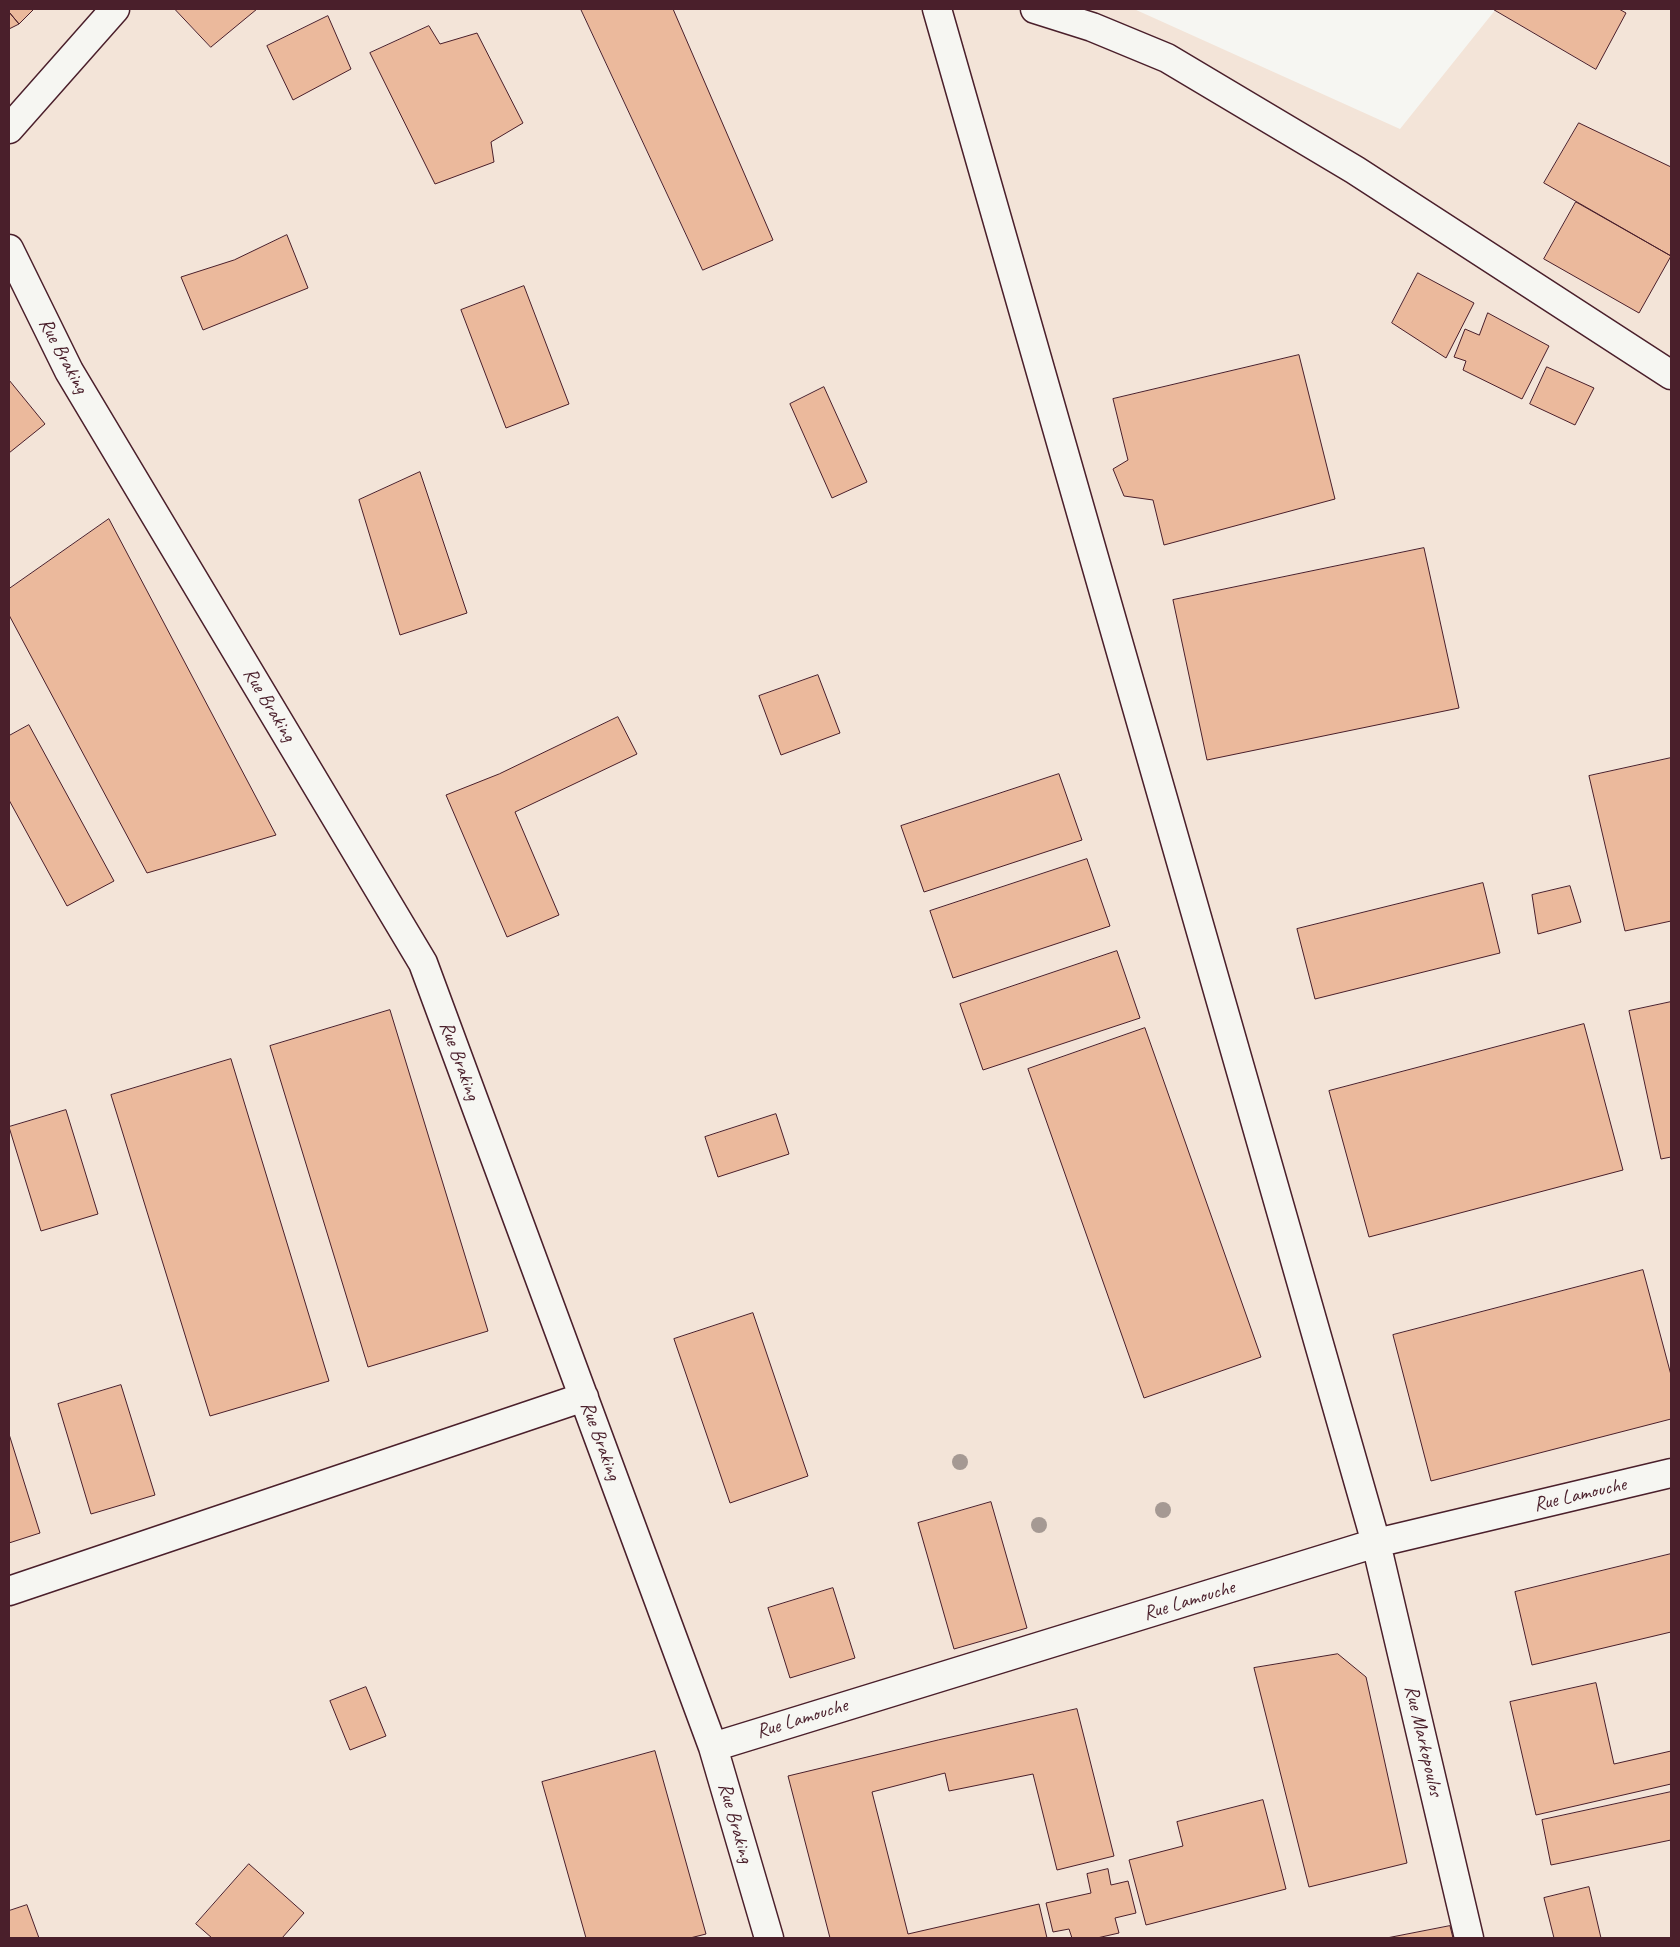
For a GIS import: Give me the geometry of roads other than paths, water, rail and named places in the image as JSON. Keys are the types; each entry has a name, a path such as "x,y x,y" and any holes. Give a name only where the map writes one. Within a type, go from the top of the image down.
{"street":[{"path":"9,129 115,9"},
{"name":"Rue Markopoulos","path":"937,9 1376,1543 1470,1938"},
{"path":"1035,9 1092,27 1167,58 1355,170 1671,375"},
{"name":"Rue Braking","path":"9,249 69,371 423,963 712,1747 769,1938"},
{"path":"9,1591 584,1397"},
{"name":"Rue Lamouche","path":"712,1747 1376,1543 1671,1473"}]}
